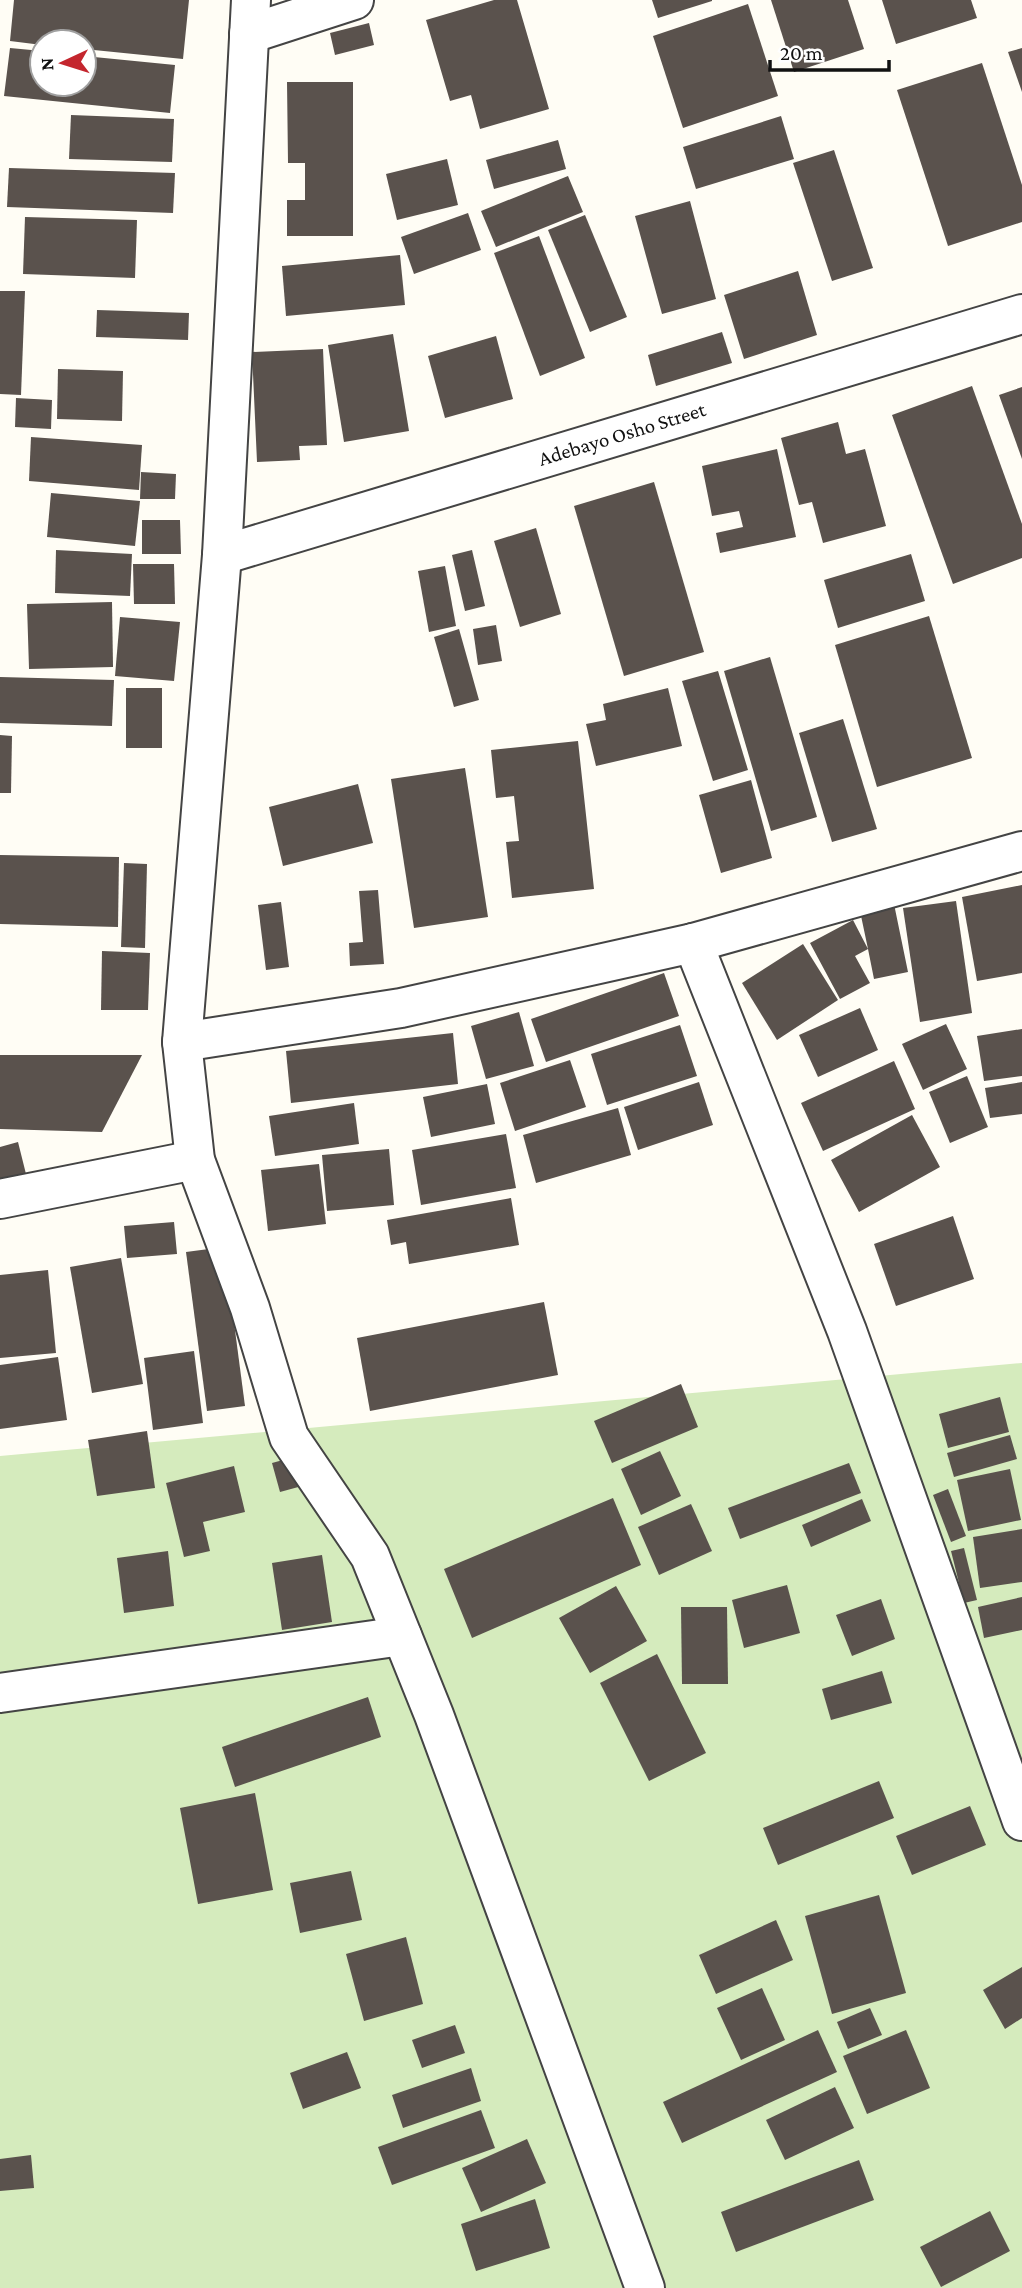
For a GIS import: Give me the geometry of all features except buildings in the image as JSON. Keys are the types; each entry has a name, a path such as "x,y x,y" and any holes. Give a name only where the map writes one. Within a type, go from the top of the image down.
{"street":[{"path":"354,0 250,17 222,555 182,1042 195,1160 250,1308 289,1437 370,1556 434,1715 645,2288"},
{"name":"Adebayo Osho Street","path":"222,555 1022,314"},
{"path":"182,1042 401,1008 693,943 1022,851"},
{"path":"693,943 847,1331 1022,1821"},
{"path":"0,1199 195,1160"},
{"path":"0,1693 402,1636"}],"green space":[{"path":"1022,1363 1022,2288 0,2288 0,1456"}]}
